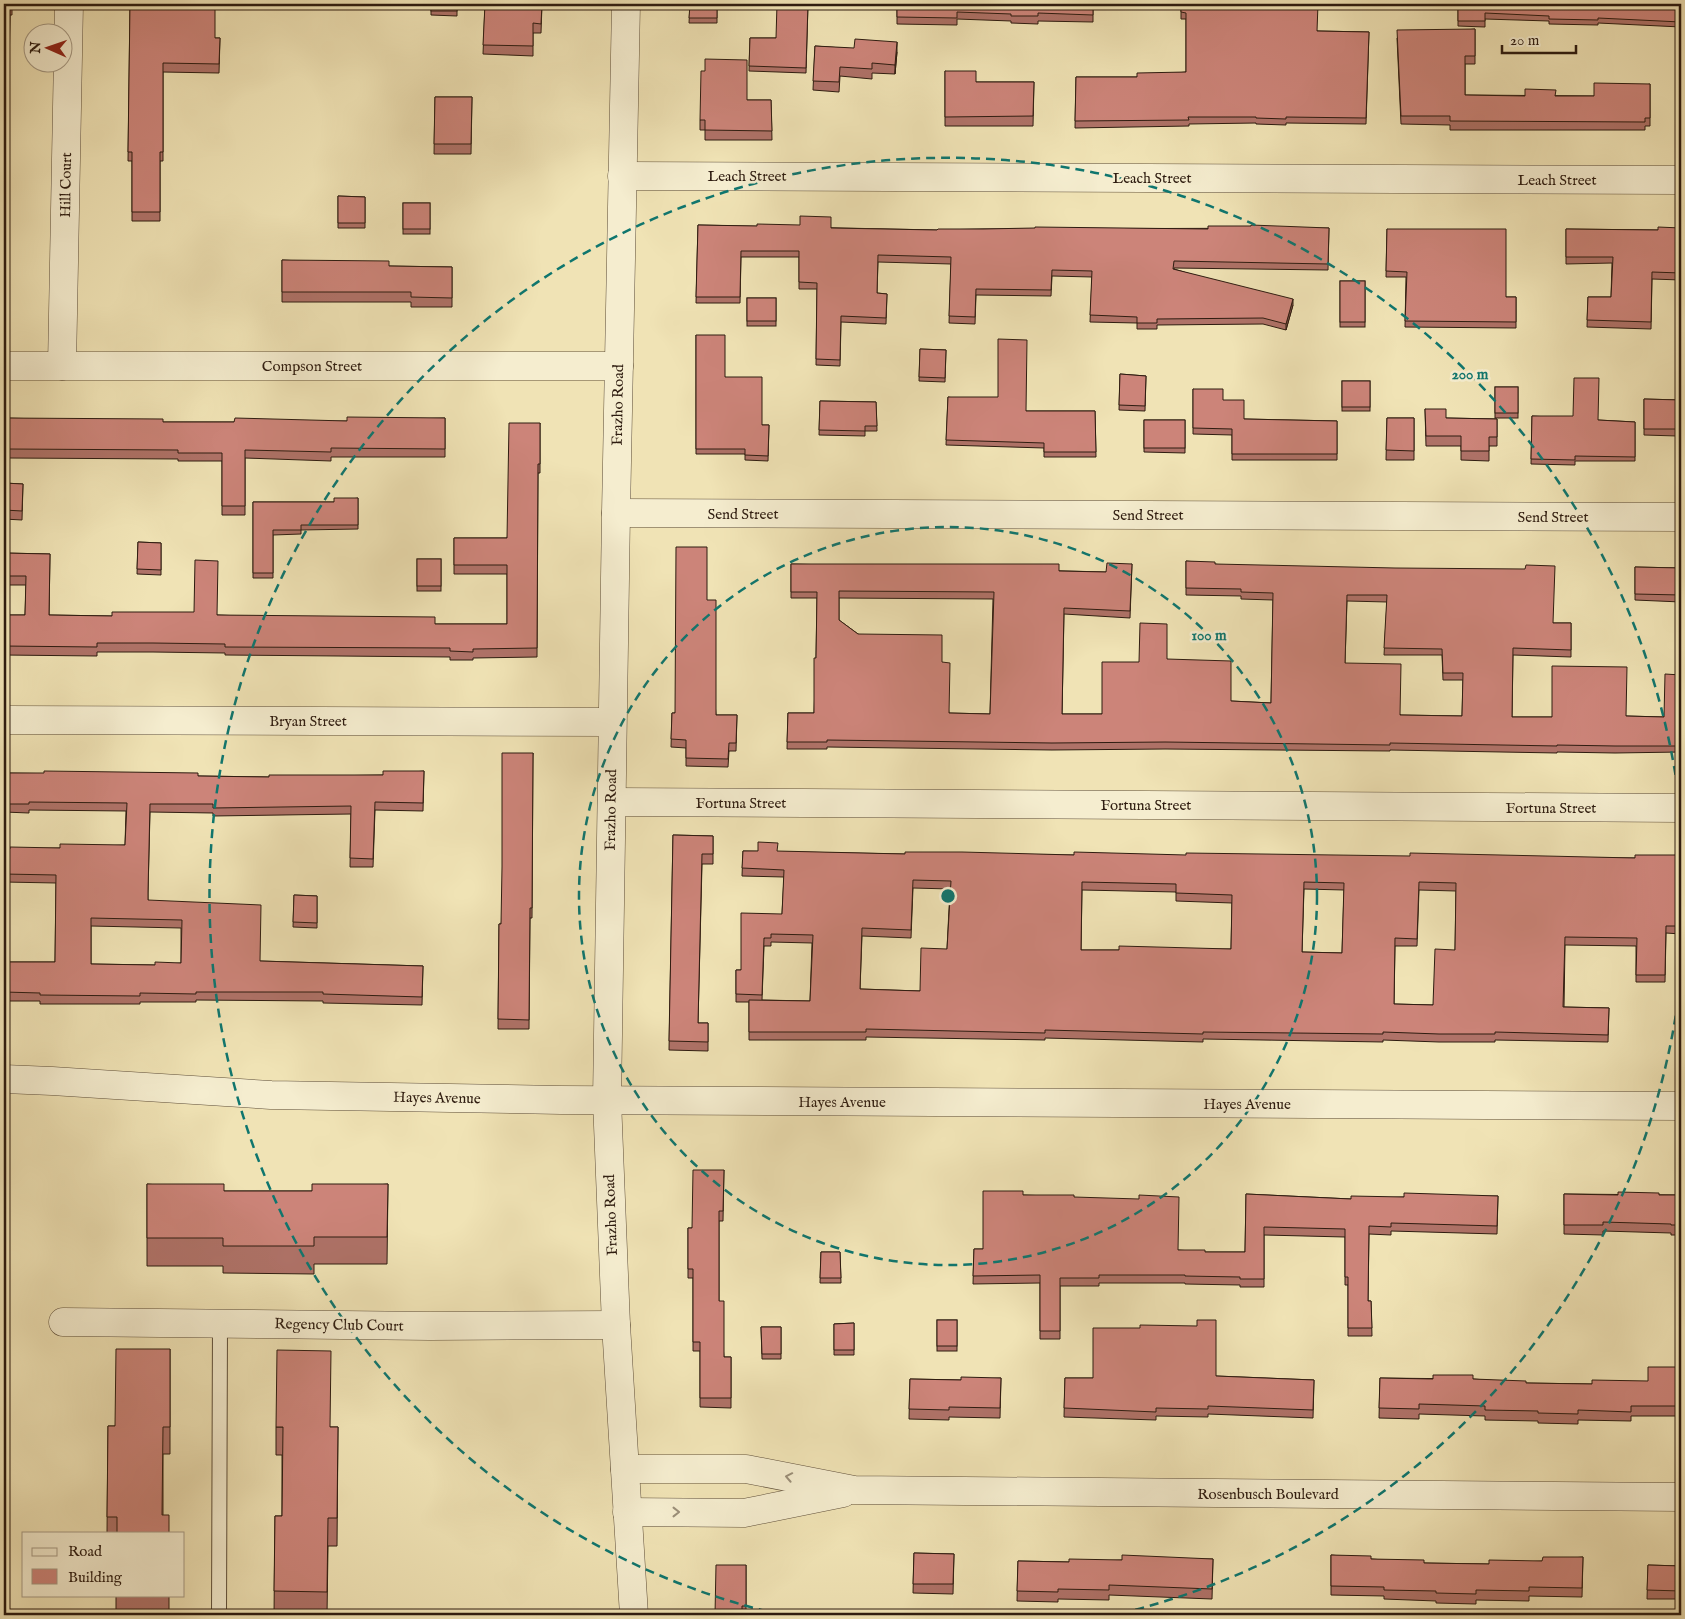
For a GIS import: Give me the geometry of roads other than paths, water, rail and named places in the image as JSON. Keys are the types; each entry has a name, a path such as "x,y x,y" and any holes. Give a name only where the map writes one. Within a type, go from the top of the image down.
{"street":[{"name":"Hill Court","path":"62,366 70,4"},
{"name":"Frazho Road","path":"626,4 612,722 607,1100 616,1325 634,1615"},
{"name":"Leach Street","path":"622,176 1681,180"},
{"name":"Compson Street","path":"4,366 620,366"},
{"name":"Send Street","path":"616,513 1681,517"},
{"name":"Bryan Street","path":"4,720 612,722"},
{"name":"Fortuna Street","path":"612,802 1681,808"},
{"name":"Hayes Avenue","path":"4,1079 271,1095 607,1100 1681,1106"},
{"name":"Regency Club Court","path":"63,1322 430,1326 616,1325"},
{"name":"Rosenbusch Boulevard","path":"625,1469 746,1469 854,1490 1681,1497"},
{"name":"Rosenbusch Boulevard","path":"628,1512 744,1512 854,1490"}],"lane":[{"path":"219,1615 220,1324"}]}
